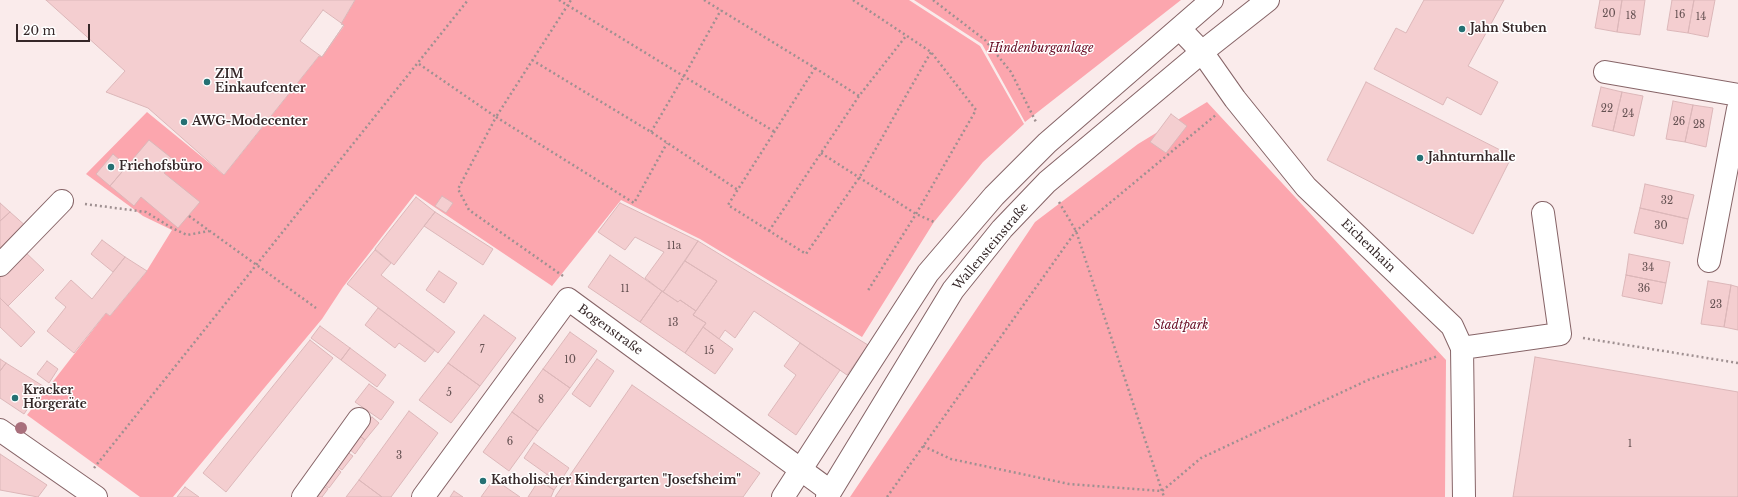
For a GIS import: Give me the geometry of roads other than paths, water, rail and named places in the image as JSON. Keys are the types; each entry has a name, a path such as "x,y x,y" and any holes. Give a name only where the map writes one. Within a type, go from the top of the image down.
{"street":[{"path":"783,497 928,273 994,196 1047,143 1212,0"},
{"name":"Wallensteinstraße","path":"829,494 953,290 1002,229 1047,182 1202,52 1268,0"},
{"name":"Eichenhain","path":"1180,29 1202,52 1235,99 1306,187 1452,326 1462,348 1464,497"},
{"path":"1605,72 1738,95"},
{"path":"1709,261 1738,109"},
{"path":"0,265 62,201"},
{"path":"1462,348 1560,334 1542,213"},
{"name":"Bogenstraße","path":"423,497 568,299 800,470 829,494"},
{"path":"303,497 359,419"},
{"path":"0,430 96,497"}],"place":[{"name":"Jahn Stuben","path":"1462,29"},
{"name":"ZIM Einkaufcenter","path":"207,82"},
{"name":"AWG-Modecenter","path":"184,122"},
{"name":"Jahnturnhalle","path":"1420,158"},
{"name":"Friehofsbüro","path":"111,167"},
{"name":"Kracker Hörgeräte","path":"15,398"},
{"name":"Katholischer Kindergarten \"Josefsheim\"","path":"483,481"}],"park label":[{"name":"Hindenburganlage","path":"1041,49"},
{"name":"Stadtpark","path":"1181,326"}]}
